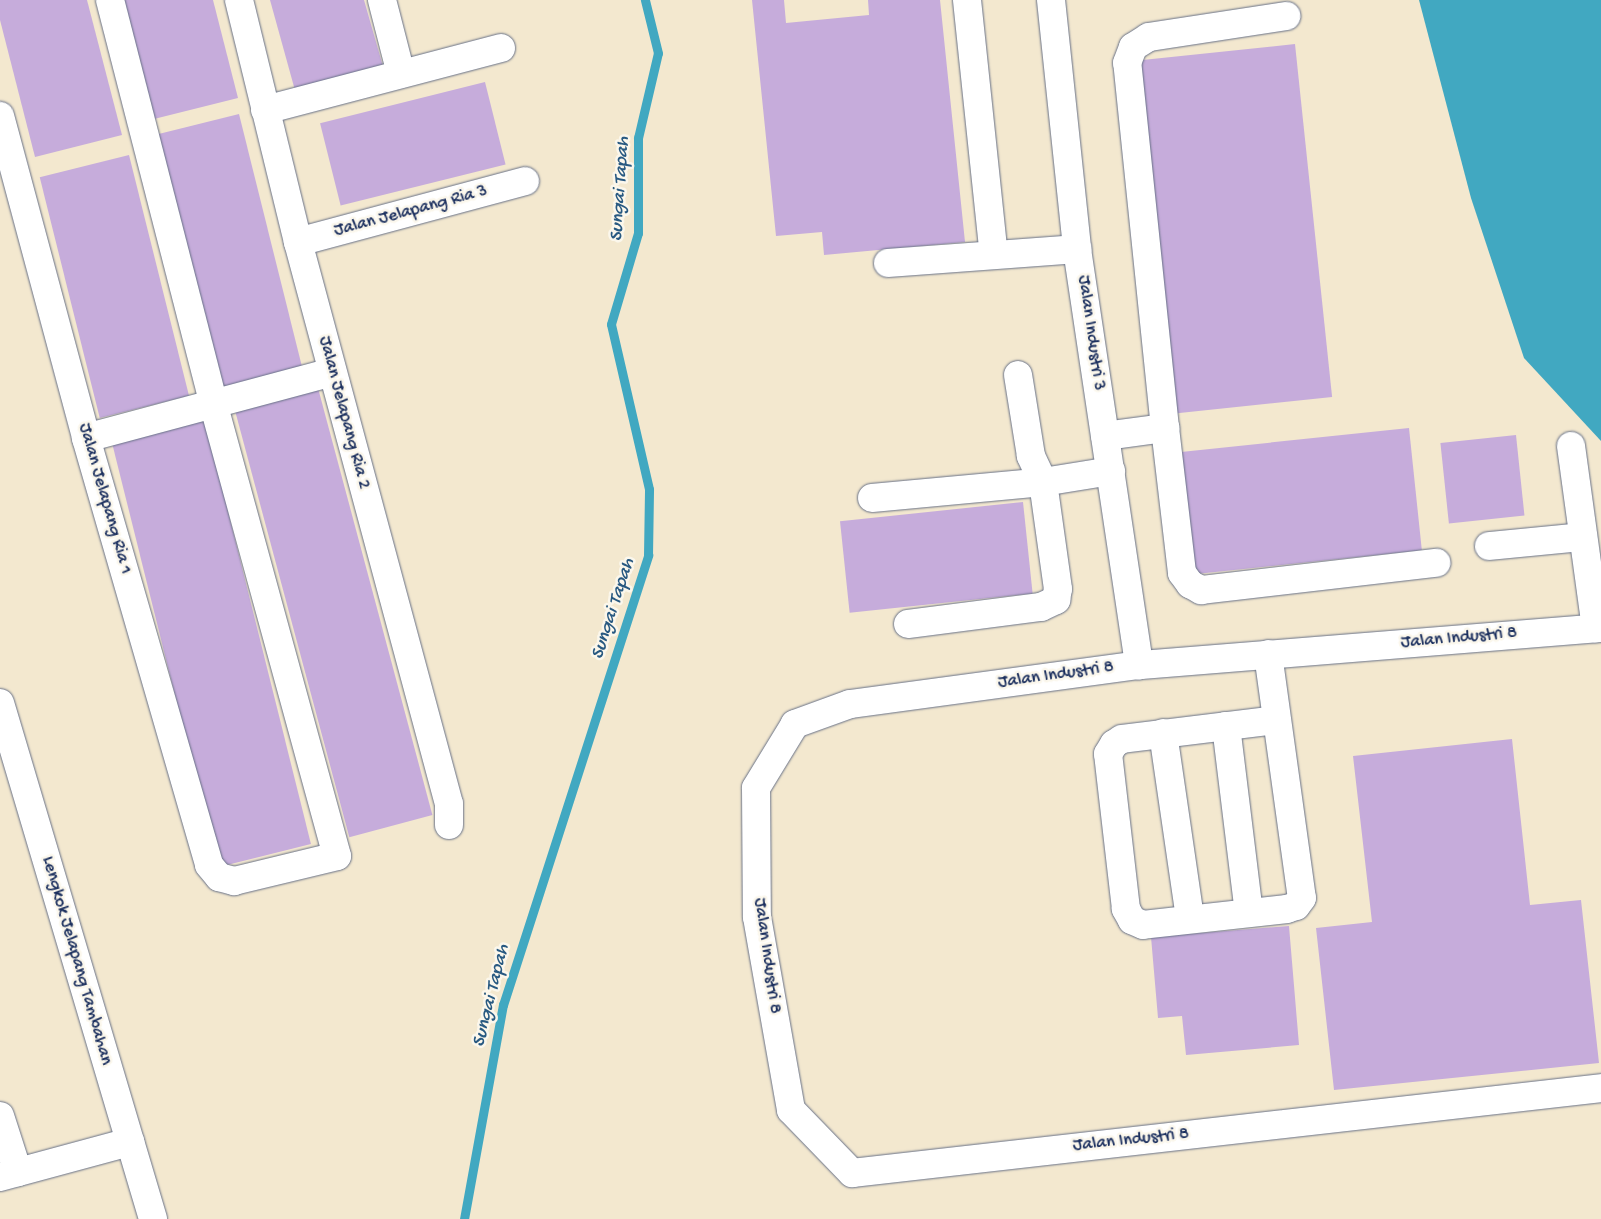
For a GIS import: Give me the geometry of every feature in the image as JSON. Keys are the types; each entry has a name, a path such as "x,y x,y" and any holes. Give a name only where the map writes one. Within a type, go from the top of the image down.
{"street":[{"path":"110,0 214,405"},
{"name":"Jalan Jelapang Ria 2","path":"238,0 332,372 449,804 449,825"},
{"path":"382,0 401,74"},
{"path":"967,0 994,256"},
{"name":"Jalan Industri 3","path":"1051,0 1077,249 1139,664"},
{"path":"1286,16 1149,38 1133,47 1127,63 1182,573 1190,584 1201,590 1436,563"},
{"path":"265,110 500,48"},
{"name":"Jalan Jelapang Ria 1","path":"0,116 86,438 209,865 219,877 234,881 337,856 214,405"},
{"name":"Jalan Jelapang Ria 3","path":"298,242 525,181"},
{"path":"888,263 1077,249"},
{"path":"86,438 332,372"},
{"path":"908,624 1041,607 1056,600 1058,589 1043,482 1030,456 1018,375"},
{"path":"1105,436 1165,428"},
{"path":"1572,446 1583,537 1599,628"},
{"path":"872,498 1043,482 1110,472"},
{"path":"1489,546 1583,537"},
{"name":"Jalan Industri 8","path":"1599,628 1139,664 850,704 795,724 756,788 757,917 791,1110 852,1173 1601,1088"},
{"path":"1268,654 1302,898 1296,906 1143,925 1132,920 1126,909 1108,754 1122,739 1276,720"},
{"name":"Lengkok Jelapang Tambahan","path":"0,703 153,1219"},
{"path":"1226,726 1249,912"},
{"path":"1164,733 1190,919"},
{"path":"0,1116 9,1175 130,1142"}],"water":[{"path":"1419,0 1601,0 1601,441 1524,358 1471,198"}],"building":[{"path":"0,0 87,0 122,135 35,157 0,20"},
{"path":"120,0 213,0 238,98 150,120"},
{"path":"270,0 364,0 384,70 296,94"},
{"path":"752,0 784,0 786,23 869,15 868,0 940,0 965,242 824,255 822,232 776,236"},
{"path":"1295,44 1332,397 1170,414 1133,61"},
{"path":"485,82 506,164 341,206 320,123"},
{"path":"239,114 303,371 217,393 153,136"},
{"path":"129,155 189,396 100,418 40,177"},
{"path":"318,388 432,815 349,837 235,410"},
{"path":"205,419 311,844 218,867 112,442"},
{"path":"1409,428 1422,550 1189,575 1176,452"},
{"path":"1516,435 1524,516 1449,524 1440,443"},
{"path":"1023,502 1033,593 850,613 840,521"},
{"path":"1512,739 1530,905 1581,900 1599,1063 1334,1090 1316,928 1372,922 1353,756"},
{"path":"1289,926 1299,1045 1186,1055 1182,1016 1158,1018 1151,937"}],"waterway":[{"name":"Sungai Tapah","path":"464,1219 503,1005 648,555 649,489 611,324 638,233 638,138 658,53 645,0"}]}
